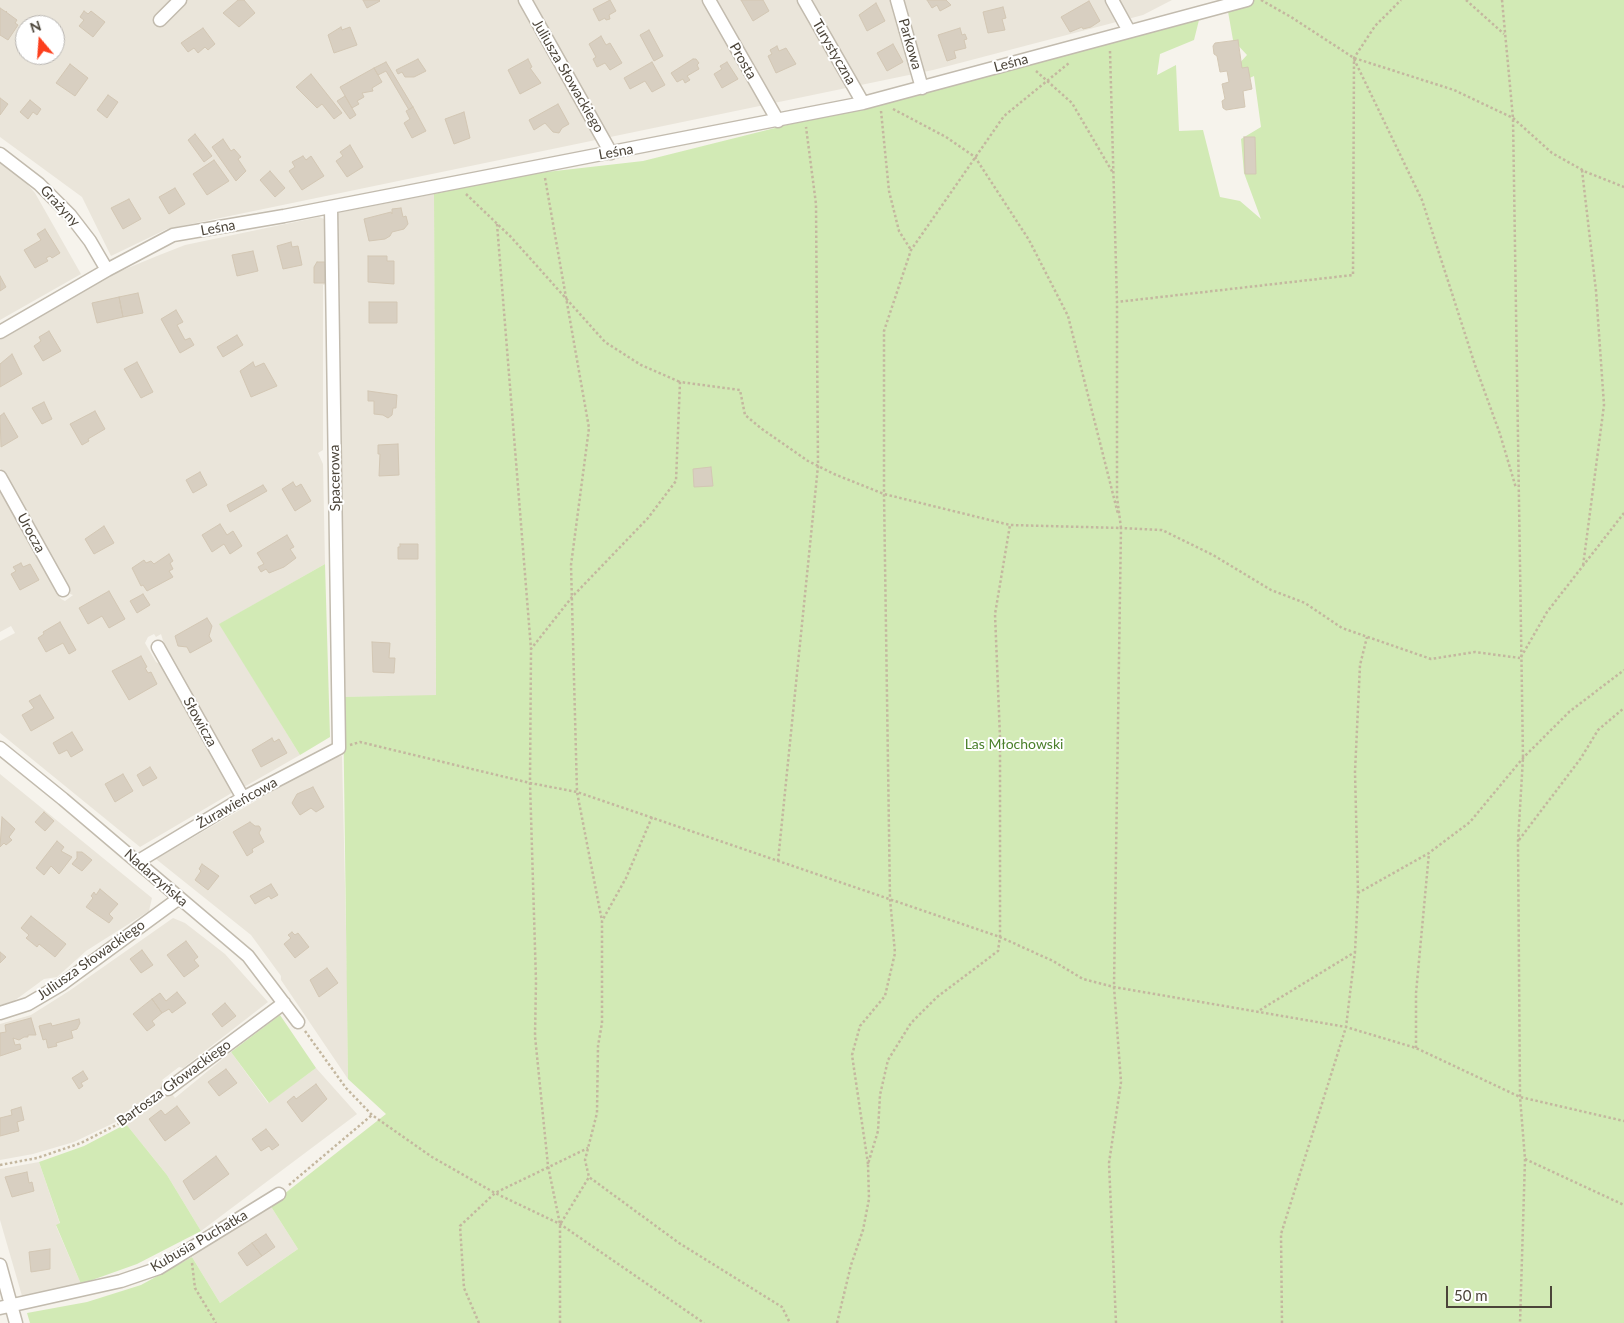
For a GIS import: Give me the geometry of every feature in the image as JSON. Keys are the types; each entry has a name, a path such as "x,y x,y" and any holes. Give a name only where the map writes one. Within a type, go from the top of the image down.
{"street":[{"path":"160,20 180,0"},
{"name":"Juliusza Słowackiego","path":"524,0 611,152"},
{"name":"Prosta","path":"709,0 778,121"},
{"name":"Turystyczna","path":"804,0 863,103"},
{"name":"Parkowa","path":"897,0 922,88"},
{"path":"1112,0 1129,31"},
{"name":"Leśna","path":"0,332 107,270 173,235 331,207 885,100 1025,58 1247,0"},
{"name":"Grażyny","path":"0,154 39,184 70,214 90,241 107,270"},
{"name":"Spacerowa","path":"331,207 340,748"},
{"name":"Urocza","path":"0,477 63,590"},
{"name":"Słowicza","path":"158,646 243,798"},
{"name":"Nadarzyńska","path":"0,748 248,956 298,1022"},
{"name":"Żurawieńcowa","path":"137,862 243,798 340,748"},
{"name":"Juliusza Słowackiego","path":"0,1013 28,1004 62,984 178,899"},
{"name":"Bartosza Głowackiego","path":"168,1089 284,1003"},
{"name":"Kubusia Puchatka","path":"5,1307 121,1281 158,1268 279,1194"},
{"path":"0,1265 5,1307 16,1323"}],"path":[{"path":"1261,0 1291,16 1354,58 1454,90 1512,118 1552,153 1582,170 1624,187"},
{"path":"1117,302 1353,275 1354,58 1375,26 1401,0"},
{"path":"1466,0 1504,34"},
{"path":"1502,0 1512,118 1523,758 1518,841 1520,1097 1525,1159 1520,1323"},
{"path":"1109,37 1117,302 1117,497 1121,528 1114,987 1121,1082 1109,1163 1116,1323"},
{"path":"1025,58 1046,81 1072,103 1113,174"},
{"path":"1354,58 1422,200 1475,365 1500,434 1517,492"},
{"path":"837,1323 851,1265 863,1230 869,1199 868,1164 852,1056 860,1026 885,996 895,953 890,899 884,494 884,331 911,250 975,157 1004,116 1073,59"},
{"path":"885,100 975,157 1029,240 1068,316 1121,528"},
{"path":"885,100 889,191 899,231 911,250"},
{"path":"778,861 818,466 816,204 804,115"},
{"path":"542,165 589,428 571,565 577,792 602,921 602,1023 598,1046 597,1113 585,1160 589,1177 679,1243 782,1307 790,1323"},
{"path":"1582,170 1596,291 1604,405 1583,566"},
{"path":"455,182 497,224 605,342 641,365 680,382 740,390 745,415 762,429 818,466 884,494 1010,525 1162,530 1213,555 1271,590 1305,603 1342,628 1367,637 1431,659 1475,652 1520,658"},
{"path":"497,224 530,649 530,784 536,981 535,1036 548,1166 560,1224 560,1323"},
{"path":"530,649 572,597 648,518 676,481 680,382"},
{"path":"1520,658 1547,612 1624,513"},
{"path":"868,1164 878,1131 880,1095 888,1060 911,1023 937,997 998,951 1000,937 1000,737 995,614 1010,525"},
{"path":"1282,1323 1281,1234 1346,1027 1355,952 1358,893 1355,772 1360,665 1367,637"},
{"path":"1358,893 1429,853 1470,822 1523,758 1569,712 1624,670"},
{"path":"1518,841 1581,758 1598,730 1624,708"},
{"path":"340,748 360,742 530,784 577,792 1000,937 1053,961 1083,980 1346,1027 1416,1048 1520,1097 1624,1121"},
{"path":"602,921 626,878 652,817"},
{"path":"1416,1048 1416,993 1429,853"},
{"path":"1260,1011 1355,952"},
{"path":"298,1022 346,1088 372,1115 432,1157 495,1193 560,1224 704,1323"},
{"name":"Bartosza Głowackiego","path":"0,1164 37,1158 81,1143 126,1120 168,1089"},
{"path":"279,1194 372,1115"},
{"path":"479,1323 464,1288 460,1226 495,1193 588,1148"},
{"path":"1525,1159 1624,1206"},
{"path":"560,1224 589,1177"},
{"path":"190,1250 195,1288 216,1323"}],"shaded area":[{"path":"0,0 1172,0 1143,15 933,70 167,229 111,256 82,197 0,137"},
{"path":"0,161 15,170 35,193 81,274 0,320"},
{"path":"434,194 436,696 343,697 344,585 338,213"},
{"path":"319,217 324,219 326,284 323,285 323,450 318,453 323,464 325,564 220,624 300,755 244,787 170,663 161,634 156,637 154,634 148,637 145,643 156,662 162,665 235,791 140,847 0,733 0,641 15,633 11,626 0,632 0,484 49,573 48,577 61,599 65,601 73,595 70,594 0,468 0,340 111,275 185,245"},
{"path":"342,756 348,1079 281,980 281,976 251,935 156,859 329,758"},
{"path":"0,774 152,898 149,911 86,951 57,977 44,979 14,1001 0,1005"},
{"path":"173,918 185,923 225,954 268,1002 183,1068 179,1067 162,1080 166,1086 122,1119 74,1142 33,1154 0,1160 0,1024 31,1015 69,991"},
{"path":"231,1052 268,1103 316,1068 357,1114 201,1231 167,1175 126,1124 170,1091 175,1098"},
{"path":"39,1162 60,1224 56,1226 81,1284 22,1296 0,1220 0,1169"},
{"path":"270,1205 298,1249 220,1303 192,1257"}],"green space":[{"name":"Las Młochowski","path":"1226,0 1624,0 1624,1323 30,1323 27,1313 87,1302 141,1285 192,1257 220,1303 298,1249 270,1205 386,1114 348,1079 343,697 436,695 434,194 520,175 643,161 1063,56 1200,16 1194,40 1160,54 1157,75 1176,65 1179,131 1203,130 1220,197 1240,201 1261,219 1244,173 1241,139 1261,127 1254,76 1243,81 1236,67 1247,55 1233,40"},
{"path":"325,564 330,737 300,755 219,624"},
{"path":"280,1015 316,1068 269,1103 231,1052"},
{"path":"126,1124 167,1175 201,1231 137,1264 81,1284 56,1225 60,1223 39,1162 84,1146"}],"building":[{"path":"238,0 244,0 255,13 239,27 223,13"},
{"path":"363,0 379,0 380,1 367,8"},
{"path":"610,0 616,11 609,15 610,19 606,20 605,18 599,21 593,9"},
{"path":"741,0 763,0 769,11 753,21"},
{"path":"927,0 946,0 951,5 940,11 937,5 932,8"},
{"path":"1089,1 1100,21 1091,27 1083,29 1082,27 1070,32 1061,17"},
{"path":"876,3 885,21 867,31 859,15"},
{"path":"1003,7 1006,18 1002,19 1005,30 988,33 983,12"},
{"path":"0,8 15,19 15,30 8,40 0,35"},
{"path":"84,11 88,14 91,11 105,22 93,37 79,26 84,20 80,17"},
{"path":"341,27 342,30 350,27 357,45 334,53 328,35"},
{"path":"203,28 215,44 208,50 205,47 198,53 194,48 188,52 181,43"},
{"path":"960,28 962,35 965,34 967,39 964,40 966,48 954,51 956,58 947,61 938,35"},
{"path":"649,30 663,56 654,61 640,35"},
{"path":"601,36 606,45 610,43 622,63 610,70 605,63 597,67 593,59 596,57 589,44"},
{"path":"1238,40 1242,68 1248,67 1252,89 1243,91 1245,107 1226,110 1223,108 1222,101 1225,99 1222,84 1229,82 1227,71 1220,72 1213,46 1215,43"},
{"path":"893,44 903,62 887,71 877,53"},
{"path":"777,46 779,51 786,48 796,64 776,73 768,56 772,54 770,50"},
{"path":"418,59 426,71 414,77 405,77 402,72 398,74 396,70"},
{"path":"528,59 532,67 530,68 541,83 520,94 508,70"},
{"path":"696,59 699,63 697,65 699,69 687,76 690,80 685,83 683,79 677,82 671,73"},
{"path":"386,62 413,107 409,110 386,71 378,75 374,68"},
{"path":"652,62 665,85 652,92 645,81 630,89 624,78"},
{"path":"727,62 738,79 722,88 714,74 722,69 720,66"},
{"path":"70,64 88,78 75,96 56,83"},
{"path":"374,68 382,82 372,88 373,91 362,93 364,97 357,101 359,104 352,108 340,87"},
{"path":"311,74 342,113 334,119 322,104 317,108 296,87"},
{"path":"108,95 118,102 107,118 97,110"},
{"path":"345,96 356,115 350,119 337,101"},
{"path":"0,98 8,104 0,115"},
{"path":"30,100 41,109 37,115 33,112 28,119 20,112"},
{"path":"558,104 569,124 562,128 559,133 553,132 545,123 534,130 529,120"},
{"path":"413,107 426,131 412,138 404,123 410,119 406,111"},
{"path":"464,112 470,138 454,144 445,119"},
{"path":"195,134 212,156 204,162 188,140"},
{"path":"1244,137 1255,137 1256,174 1245,174"},
{"path":"223,139 231,151 234,149 241,157 238,159 246,171 236,181 212,147"},
{"path":"350,145 363,167 347,177 336,161 343,156 340,152"},
{"path":"303,156 306,160 311,156 324,176 302,190 289,171 295,167 292,162"},
{"path":"214,160 229,181 207,195 193,174"},
{"path":"270,171 285,188 275,197 260,180"},
{"path":"175,188 185,204 169,214 159,197"},
{"path":"129,199 141,219 123,229 111,208"},
{"path":"401,208 403,217 406,216 408,224 404,229 392,232 385,239 369,241 364,219 391,212 392,214 392,209"},
{"path":"45,229 60,253 52,258 50,256 46,258 48,261 35,268 24,250 41,240 37,234"},
{"path":"291,242 292,247 298,246 302,265 283,269 277,246"},
{"path":"253,251 258,271 237,276 232,255"},
{"path":"368,256 387,256 387,261 394,261 394,284 368,282"},
{"path":"317,262 325,262 325,283 314,283 314,267"},
{"path":"0,276 6,287 0,291"},
{"path":"138,293 143,313 123,317 119,297"},
{"path":"119,297 123,317 97,323 92,303"},
{"path":"369,302 397,302 397,323 369,323"},
{"path":"176,310 183,322 177,325 185,340 190,338 194,345 180,353 161,319"},
{"path":"49,331 61,351 43,361 34,346 41,341 39,337"},
{"path":"237,335 243,345 223,357 217,347"},
{"path":"12,354 22,374 0,387 0,364"},
{"path":"137,362 153,392 141,398 124,369"},
{"path":"253,362 255,367 264,363 277,386 251,397 240,371"},
{"path":"368,391 397,395 396,408 393,408 392,415 388,418 383,415 374,414 374,401 368,401"},
{"path":"44,402 52,419 42,424 32,408"},
{"path":"95,411 105,429 82,445 70,424"},
{"path":"4,413 18,437 1,447 0,416"},
{"path":"398,444 399,475 379,476 380,454 378,454 378,445"},
{"path":"711,467 713,486 694,487 693,469"},
{"path":"200,472 207,485 193,493 186,480"},
{"path":"293,482 296,487 301,484 311,501 295,511 282,489"},
{"path":"263,485 267,491 230,512 227,505"},
{"path":"220,524 227,535 233,531 242,546 230,554 224,544 212,552 202,535"},
{"path":"104,526 114,543 94,554 85,539"},
{"path":"287,535 294,547 290,549 296,558 284,567 269,573 266,569 261,572 258,567 264,564 257,553"},
{"path":"400,544 418,544 418,559 398,559 398,547 400,547"},
{"path":"169,554 173,561 170,563 173,569 169,571 173,577 147,591 143,585 141,586 132,568 144,560 146,563 151,561 154,564"},
{"path":"21,563 23,567 30,564 39,580 20,590 11,574 16,571 13,567"},
{"path":"109,591 125,619 109,628 102,616 88,624 79,608"},
{"path":"143,594 150,605 137,613 130,601"},
{"path":"207,618 212,626 209,636 212,641 190,653 187,647 178,646 175,636"},
{"path":"60,622 76,650 69,654 63,643 46,652 38,638 44,634 43,632"},
{"path":"372,642 390,643 389,658 395,658 394,673 373,672"},
{"path":"141,656 147,667 145,668 148,673 151,672 157,684 129,700 112,671"},
{"path":"40,695 54,718 31,731 22,715 34,708 29,701"},
{"path":"72,732 83,750 71,757 67,750 59,754 53,743"},
{"path":"272,738 274,742 279,739 287,753 261,767 252,750"},
{"path":"150,767 157,778 143,786 137,775"},
{"path":"123,774 133,791 115,802 105,784"},
{"path":"313,787 324,807 316,812 311,808 300,815 292,803 297,794"},
{"path":"44,812 54,821 45,831 35,822"},
{"path":"2,817 15,829 9,837 12,840 0,847"},
{"path":"250,822 255,826 259,826 261,829 259,833 264,842 252,849 253,852 247,856 233,832"},
{"path":"57,841 64,847 61,851 72,857 59,874 51,866 44,875 36,868"},
{"path":"77,852 82,852 92,860 82,871 72,864 77,858"},
{"path":"202,864 219,876 208,890 195,880 201,871 199,869"},
{"path":"271,884 278,895 271,899 269,896 255,904 250,896"},
{"path":"100,889 118,904 109,914 113,918 109,923 86,907 93,898 91,896 94,892 96,895"},
{"path":"31,916 66,944 55,957 39,944 37,947 26,938 29,935 21,928"},
{"path":"292,932 295,935 298,933 309,947 295,958 284,944 291,938 288,935"},
{"path":"186,941 198,957 194,960 199,966 184,977 167,955"},
{"path":"142,950 153,965 141,973 130,959"},
{"path":"0,952 6,957 0,963"},
{"path":"327,968 338,983 319,997 310,980"},
{"path":"177,992 186,1003 172,1013 169,1009 162,1013 152,999 160,993 166,1001"},
{"path":"152,999 162,1013 152,1021 155,1025 147,1031 133,1014"},
{"path":"225,1003 236,1016 222,1027 212,1014"},
{"path":"31,1018 36,1035 28,1035 28,1037 19,1040 13,1038 15,1045 20,1044 21,1049 0,1056 0,1033 6,1032 5,1025"},
{"path":"79,1019 80,1023 77,1029 71,1031 73,1038 56,1043 57,1046 48,1048 46,1039 43,1040 39,1026 51,1023 52,1026"},
{"path":"226,1069 237,1083 219,1096 208,1082"},
{"path":"83,1071 88,1079 81,1083 83,1086 79,1089 72,1078"},
{"path":"316,1084 327,1099 302,1122 287,1102 294,1096 296,1099"},
{"path":"177,1106 190,1123 165,1141 149,1119 161,1110 165,1115"},
{"path":"21,1107 24,1120 17,1122 19,1131 0,1136 0,1118 12,1115 11,1110"},
{"path":"266,1129 279,1145 272,1150 269,1146 261,1151 252,1139"},
{"path":"216,1156 229,1174 194,1200 183,1181"},
{"path":"27,1172 29,1183 32,1182 34,1191 12,1197 5,1177"},
{"path":"266,1234 275,1247 262,1256 252,1243"},
{"path":"252,1243 262,1256 247,1266 238,1253"},
{"path":"50,1249 50,1269 31,1272 29,1252"}]}
